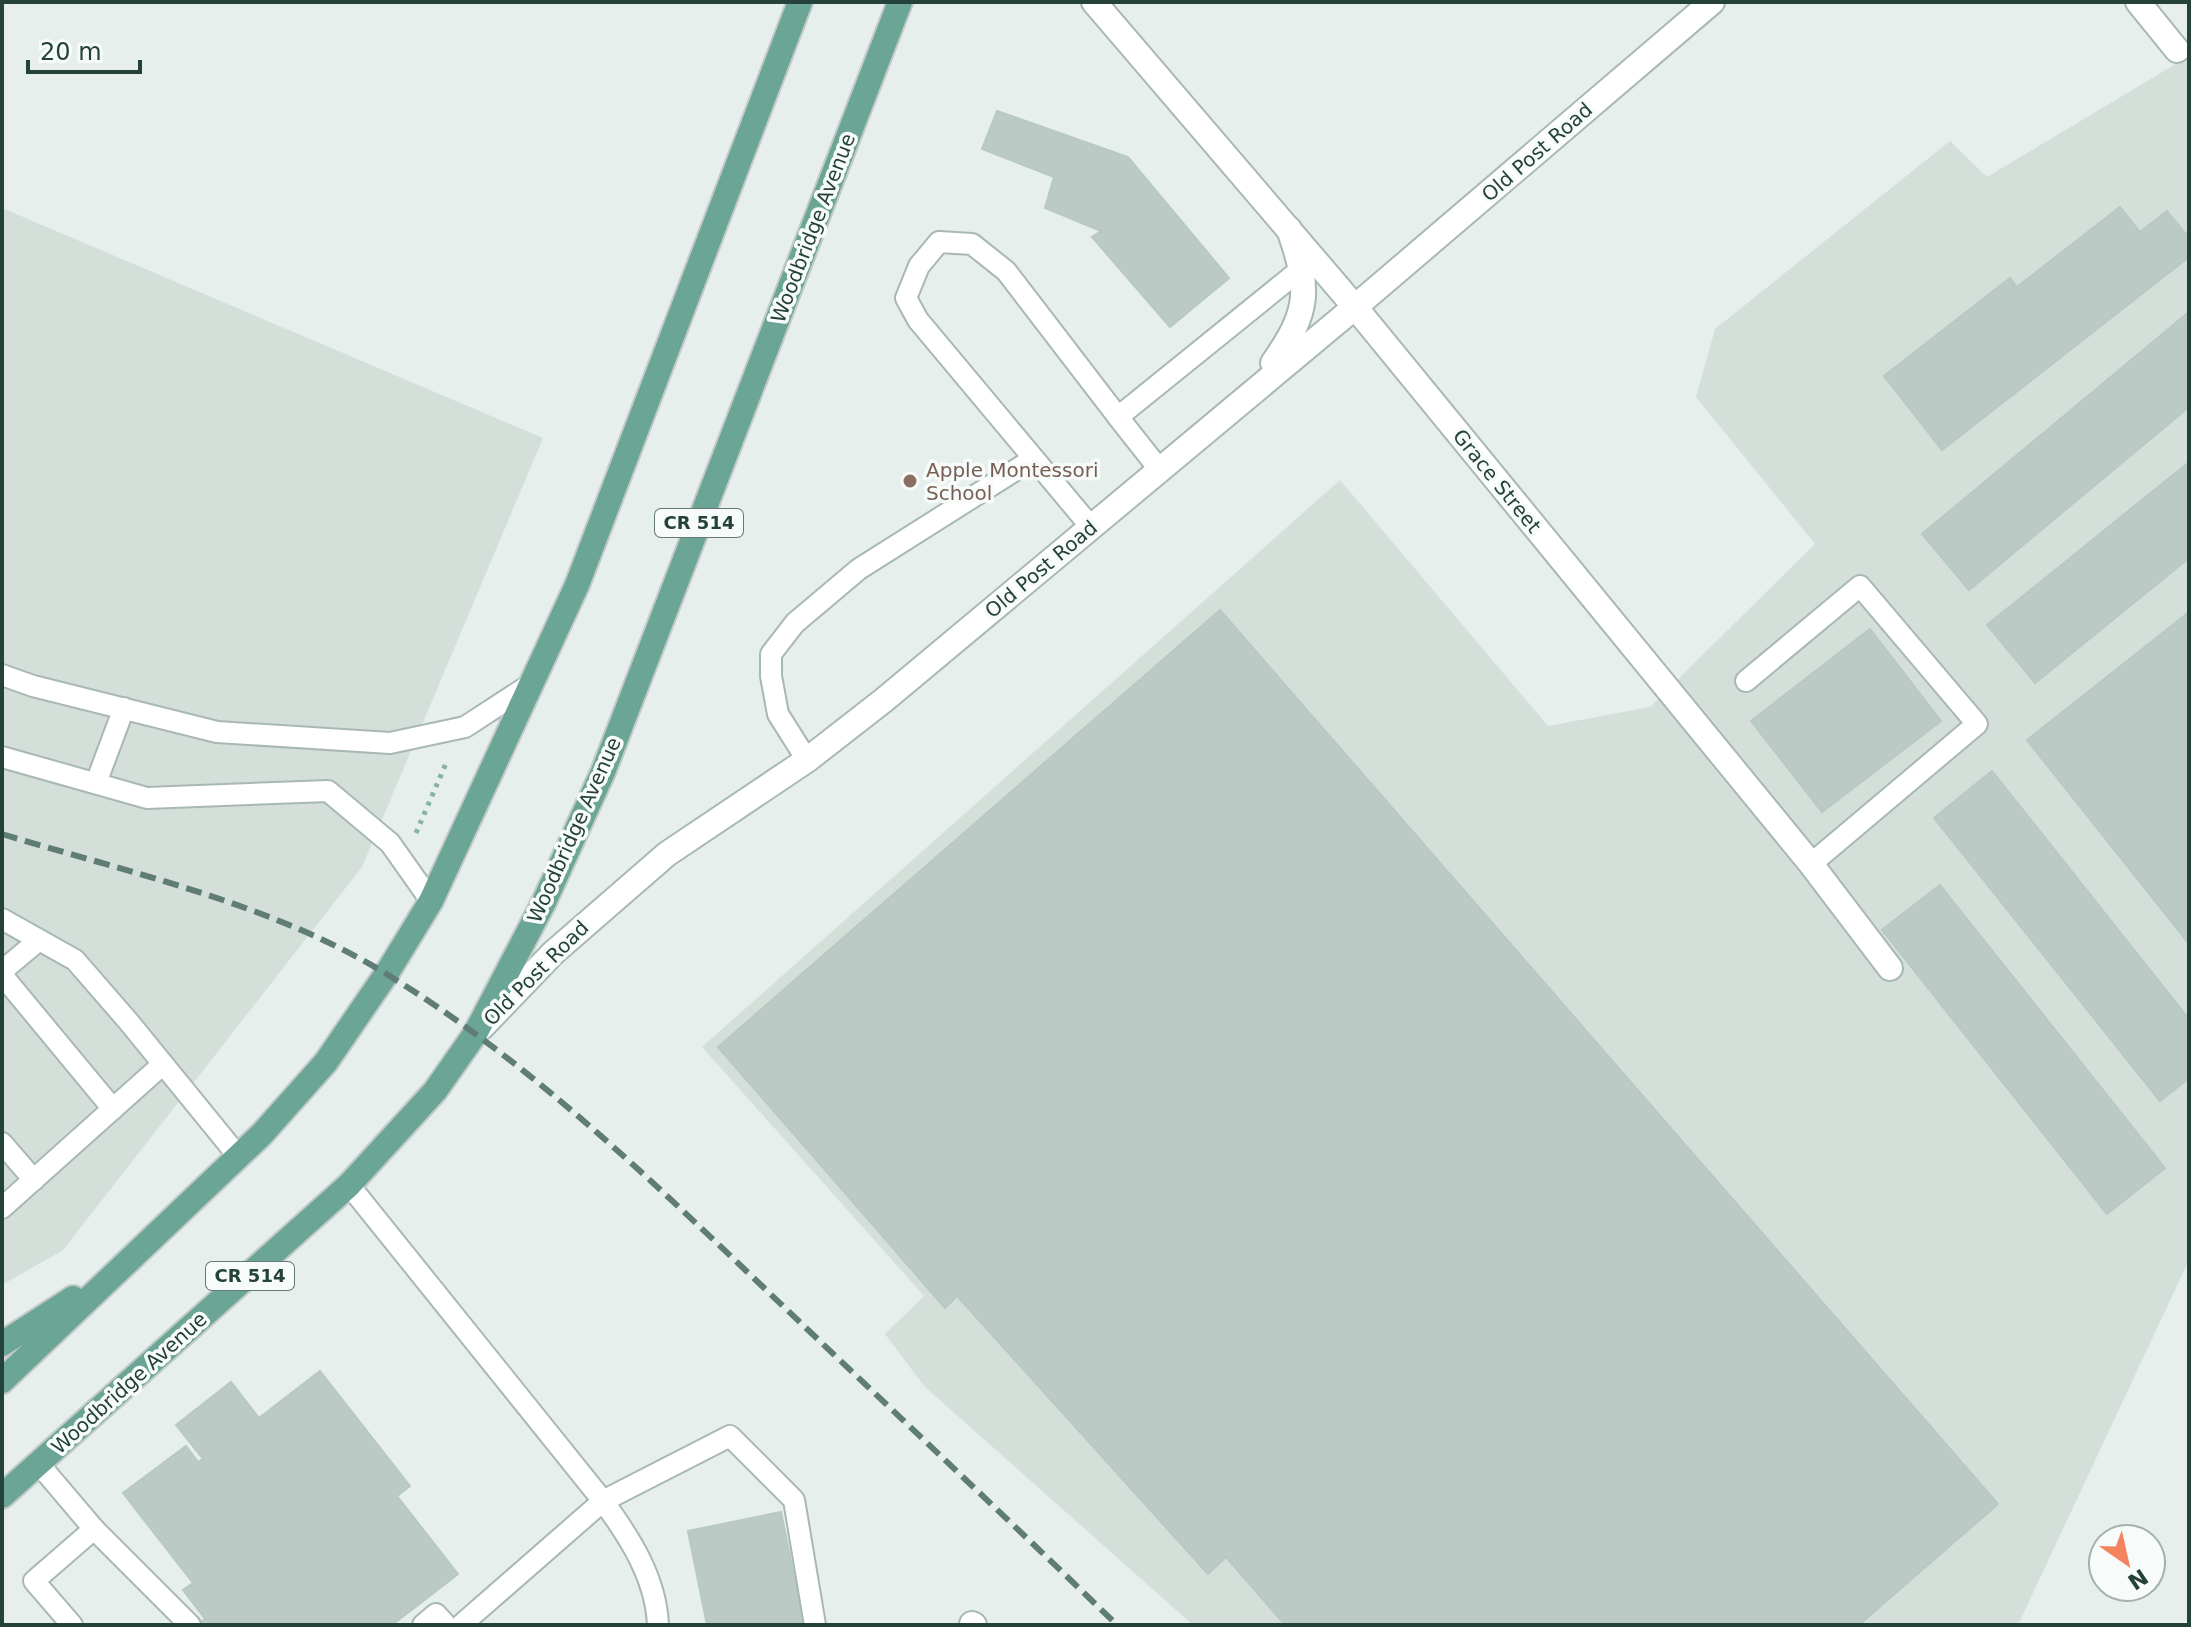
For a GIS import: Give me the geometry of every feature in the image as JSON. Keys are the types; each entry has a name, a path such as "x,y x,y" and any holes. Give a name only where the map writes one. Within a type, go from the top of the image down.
{"main road":[{"path":"2,1381 238,1156 326,1062 387,973 431,901 577,585 800,2"},
{"name":"Woodbridge Avenue","path":"2,1496 349,1185 435,1091 475,1034 544,902 603,772 900,2"},
{"path":"2,1344 122,1266"}],"street":[{"path":"1094,2 1289,229 1308,264 1300,317 1293,334 1255,388"},
{"name":"Old Post Road","path":"475,1034 553,953 667,854 807,760 884,700 1355,307 1712,2"},
{"path":"2138,2 2177,50"},
{"name":"Grace Street","path":"1308,264 1355,307 1811,864 1890,968"}],"lane":[{"path":"1091,527 918,320 906,298 919,266 939,242 972,244 1006,271 1159,469"},
{"path":"1118,417 1308,264"},
{"path":"807,760 778,714 771,676 771,654 795,623 859,569 1033,459"},
{"path":"1746,681 1860,586 1977,724 1811,864"},
{"path":"2,675 33,686 217,732 390,743 465,727 531,684"},
{"path":"96,783 124,708"},
{"path":"2,757 147,798 328,791 390,843 431,901"},
{"path":"2,919 75,960 238,1156"},
{"path":"39,940 2,973 113,1109"},
{"path":"2,1208 163,1064"},
{"path":"2,1143 34,1180"},
{"path":"349,1185 635,1545 653,1591 658,1625"},
{"path":"461,1625 603,1501 730,1436 794,1500 815,1625"},
{"path":"38,1463 94,1529 190,1625"},
{"path":"72,1625 34,1581 94,1529"},
{"path":"423,1625 436,1614 446,1625"}],"path":[{"path":"415,834 448,760"}],"shaded area":[{"path":"2189,56 2189,1260 2018,1625 1193,1625 924,1386 885,1334 924,1296 702,1047 1340,480 1548,726 1650,707 1815,544 1696,397 1715,329 1950,141 1987,177"},
{"path":"2,208 543,438 362,867 63,1250 2,1285"}],"building":[{"path":"997,111 1128,157 1229,278 1170,327 1092,237 1101,231 1045,208 1054,177 982,149"},
{"path":"2120,207 2140,232 2167,211 2189,238 2189,257 1942,450 1884,376 2010,278 2017,287"},
{"path":"2189,312 2189,407 1969,590 1922,534"},
{"path":"2189,462 2189,558 2035,683 1987,625"},
{"path":"1220,610 1998,1504 1859,1625 1285,1625 1226,1557 1208,1574 957,1296 945,1308 718,1047"},
{"path":"2189,612 2189,944 2027,740"},
{"path":"1870,629 1941,721 1822,812 1751,721"},
{"path":"1992,771 2189,1019 2189,1078 2160,1101 1934,818"},
{"path":"1940,885 2165,1168 2107,1214 1882,930"},
{"path":"320,1371 410,1486 397,1496 458,1574 392,1625 197,1625 205,1619 183,1590 193,1583 123,1493 186,1446 198,1462 203,1459 176,1425 231,1382 259,1418"},
{"path":"781,1512 804,1625 707,1625 688,1531"}],"railway":[{"path":"2,834 200,892 298,928 388,975 442,1010 545,1088 642,1173 1117,1625"}],"place":[{"name":"Apple Montessori School","path":"910,481"}]}
